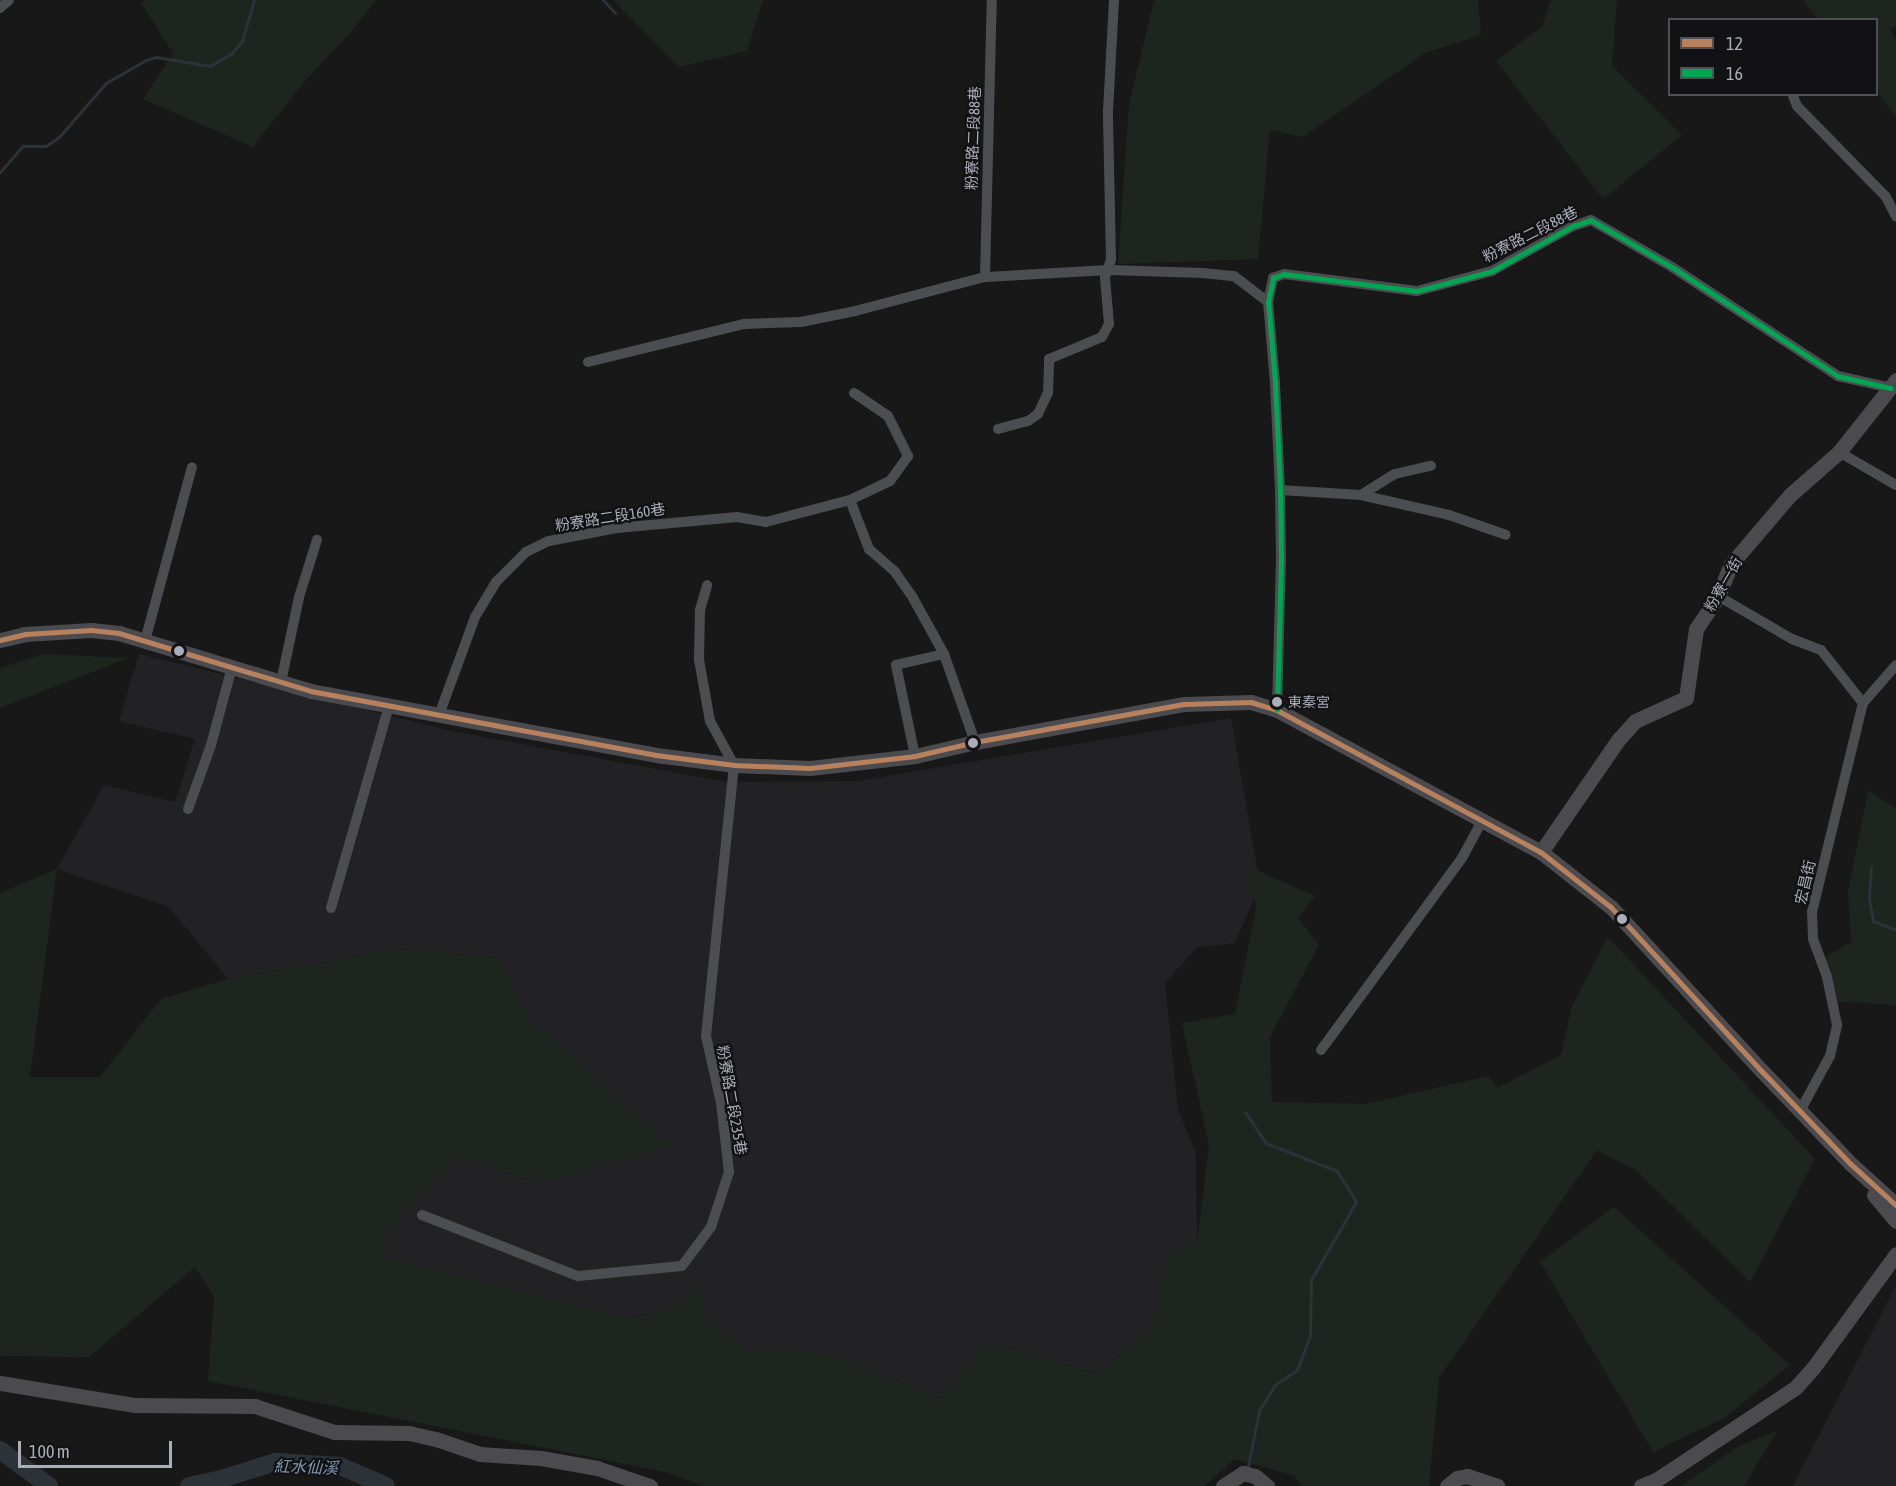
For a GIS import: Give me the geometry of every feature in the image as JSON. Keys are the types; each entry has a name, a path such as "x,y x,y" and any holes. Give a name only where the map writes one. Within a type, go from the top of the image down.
{"main road":[{"name":"粉寮一街","path":"1541,852 1618,740 1635,721 1686,698 1696,629 1718,596 1731,564 1790,495 1839,452 1894,384"},
{"path":"0,640 26,634 91,630 119,633 311,691 656,755 734,765 810,768 915,756 975,742 1185,704 1251,702 1277,710 1541,852 1611,907 1800,1111 1851,1164 1896,1205"},
{"path":"1851,1164 1896,1221"},
{"path":"1641,1486 1656,1480 1795,1388 1814,1368 1896,1254"},
{"path":"0,1383 135,1405 255,1406 334,1432 409,1433 436,1439 480,1454 541,1458 597,1468 650,1486"},
{"path":"1447,1486 1457,1478 1467,1476 1497,1486"},
{"path":"1223,1486 1255,1478"}],"street":[{"path":"0,8 9,0"},
{"name":"粉寮路二段88巷","path":"985,277 992,0"},
{"path":"998,429 1028,421 1038,414 1048,393 1049,359 1102,337 1109,324 1105,277 1109,270 1107,111 1114,0"},
{"path":"1793,96 1797,106 1886,197 1896,217"},
{"name":"粉寮路二段88巷","path":"1277,710 1281,561 1275,383 1268,302 1273,278 1284,274 1417,291 1492,271 1573,226 1591,220 1672,267 1838,376 1894,384"},
{"path":"588,362 744,324 801,322 865,309 985,277 1109,270 1234,276 1268,302"},
{"name":"粉寮路二段160巷","path":"438,715 475,617 496,582 526,552 549,541 617,528 737,517 766,522 850,500 890,481 908,456 888,416 854,393"},
{"path":"1839,452 1896,485"},
{"path":"1361,495 1395,474 1431,466"},
{"path":"145,641 192,467"},
{"path":"1280,490 1361,495 1449,515 1506,535"},
{"path":"850,500 869,549 895,572 944,654 975,742"},
{"path":"281,682 299,597 317,540"},
{"path":"706,585 700,610 699,660 710,721 734,765"},
{"path":"1718,596 1792,639 1821,650 1863,703"},
{"path":"915,756 896,665 944,654"},
{"name":"宏昌街","path":"1800,1111 1830,1056 1838,1025 1827,977 1813,939 1812,912 1863,703 1896,664"},
{"path":"188,809 210,745 232,667"},
{"path":"331,908 389,706"},
{"name":"粉寮路二段235巷","path":"422,1215 578,1276 682,1266 711,1227 729,1172 720,1103 706,1036 716,915 734,765"},
{"path":"1321,1050 1462,858 1482,821"}],"shaded area":[{"path":"146,0 376,0 353,30 303,83 253,147 143,99 173,53 141,3"},
{"path":"613,0 763,0 747,51 679,67"},
{"path":"1154,0 1478,0 1481,35 1425,53 1303,137 1270,130 1258,259 1118,264 1129,105"},
{"path":"1551,0 1617,0 1612,66 1682,135 1603,199 1496,61 1542,27"},
{"path":"1803,0 1896,0 1896,26 1890,29 1896,41 1896,116 1878,93 1878,18 1817,18"},
{"path":"43,654 128,658 0,708 0,668"},
{"path":"139,654 452,731 726,782 858,781 1231,718 1260,885 1235,943 1196,948 1165,983 1178,1109 1196,1154 1197,1245 1168,1256 1151,1329 1096,1374 989,1342 942,1399 828,1354 750,1351 709,1323 675,1310 623,1318 380,1257 400,1215 458,1157 539,1183 670,1145 526,1016 498,958 402,949 228,979 169,907 57,869 104,785 175,802 195,739 119,721"},
{"path":"1868,790 1896,809 1896,1005 1829,1001 1822,960 1851,942 1848,890"},
{"path":"1249,867 1315,896 1298,918 1319,945 1270,1037 1272,1102 1365,1104 1489,1076 1498,1088 1561,1055 1572,1006 1608,937 1815,1159 1750,1282 1637,1171 1597,1150 1439,1378 1429,1486 1302,1486 1295,1476 1235,1459 1204,1486 704,1486 666,1472 208,1381 214,1297 195,1267 89,1357 0,1356 0,893 57,869 30,1077 100,1077 161,999 228,979 402,949 499,958 526,1016 671,1146 539,1183 458,1157 400,1215 381,1257 623,1318 675,1310 694,1284 709,1323 750,1351 828,1354 942,1399 988,1342 1096,1374 1151,1329 1168,1256 1197,1244 1209,1145 1182,1023 1235,1014 1256,909"},
{"path":"1614,1207 1790,1365 1724,1418 1653,1452 1540,1262"},
{"path":"1896,1285 1896,1486 1793,1486"},
{"path":"1777,1431 1744,1486 1681,1486 1737,1447"}],"waterway":[{"path":"0,172 23,146 46,146 59,137 106,83 146,60 156,57 210,66 231,54 242,41 254,0"},
{"path":"603,0 615,13"},
{"path":"1871,867 1869,898 1873,921 1896,930"},
{"path":"1245,1112 1266,1143 1337,1171 1356,1202 1311,1280 1310,1336 1297,1370 1275,1385 1259,1411 1247,1471"},
{"name":"紅水仙溪","path":"0,1450 49,1486"},
{"name":"紅水仙溪","path":"189,1486 276,1462 340,1466 386,1486"}],"transit line":[{"name":"16","path":"1277,710 1281,561 1275,383 1268,302 1273,278 1284,274 1417,291 1492,271 1573,226 1591,220 1672,267 1838,376 1891,388"},
{"name":"12","path":"0,640 25,634 91,630 119,633 311,691 656,755 734,765 810,768 915,756 975,742 1185,704 1251,702 1277,710 1541,852 1611,907 1762,1071 1851,1164 1896,1205"}],"place":[{"name":"東秦宮","path":"1277,702"}]}
